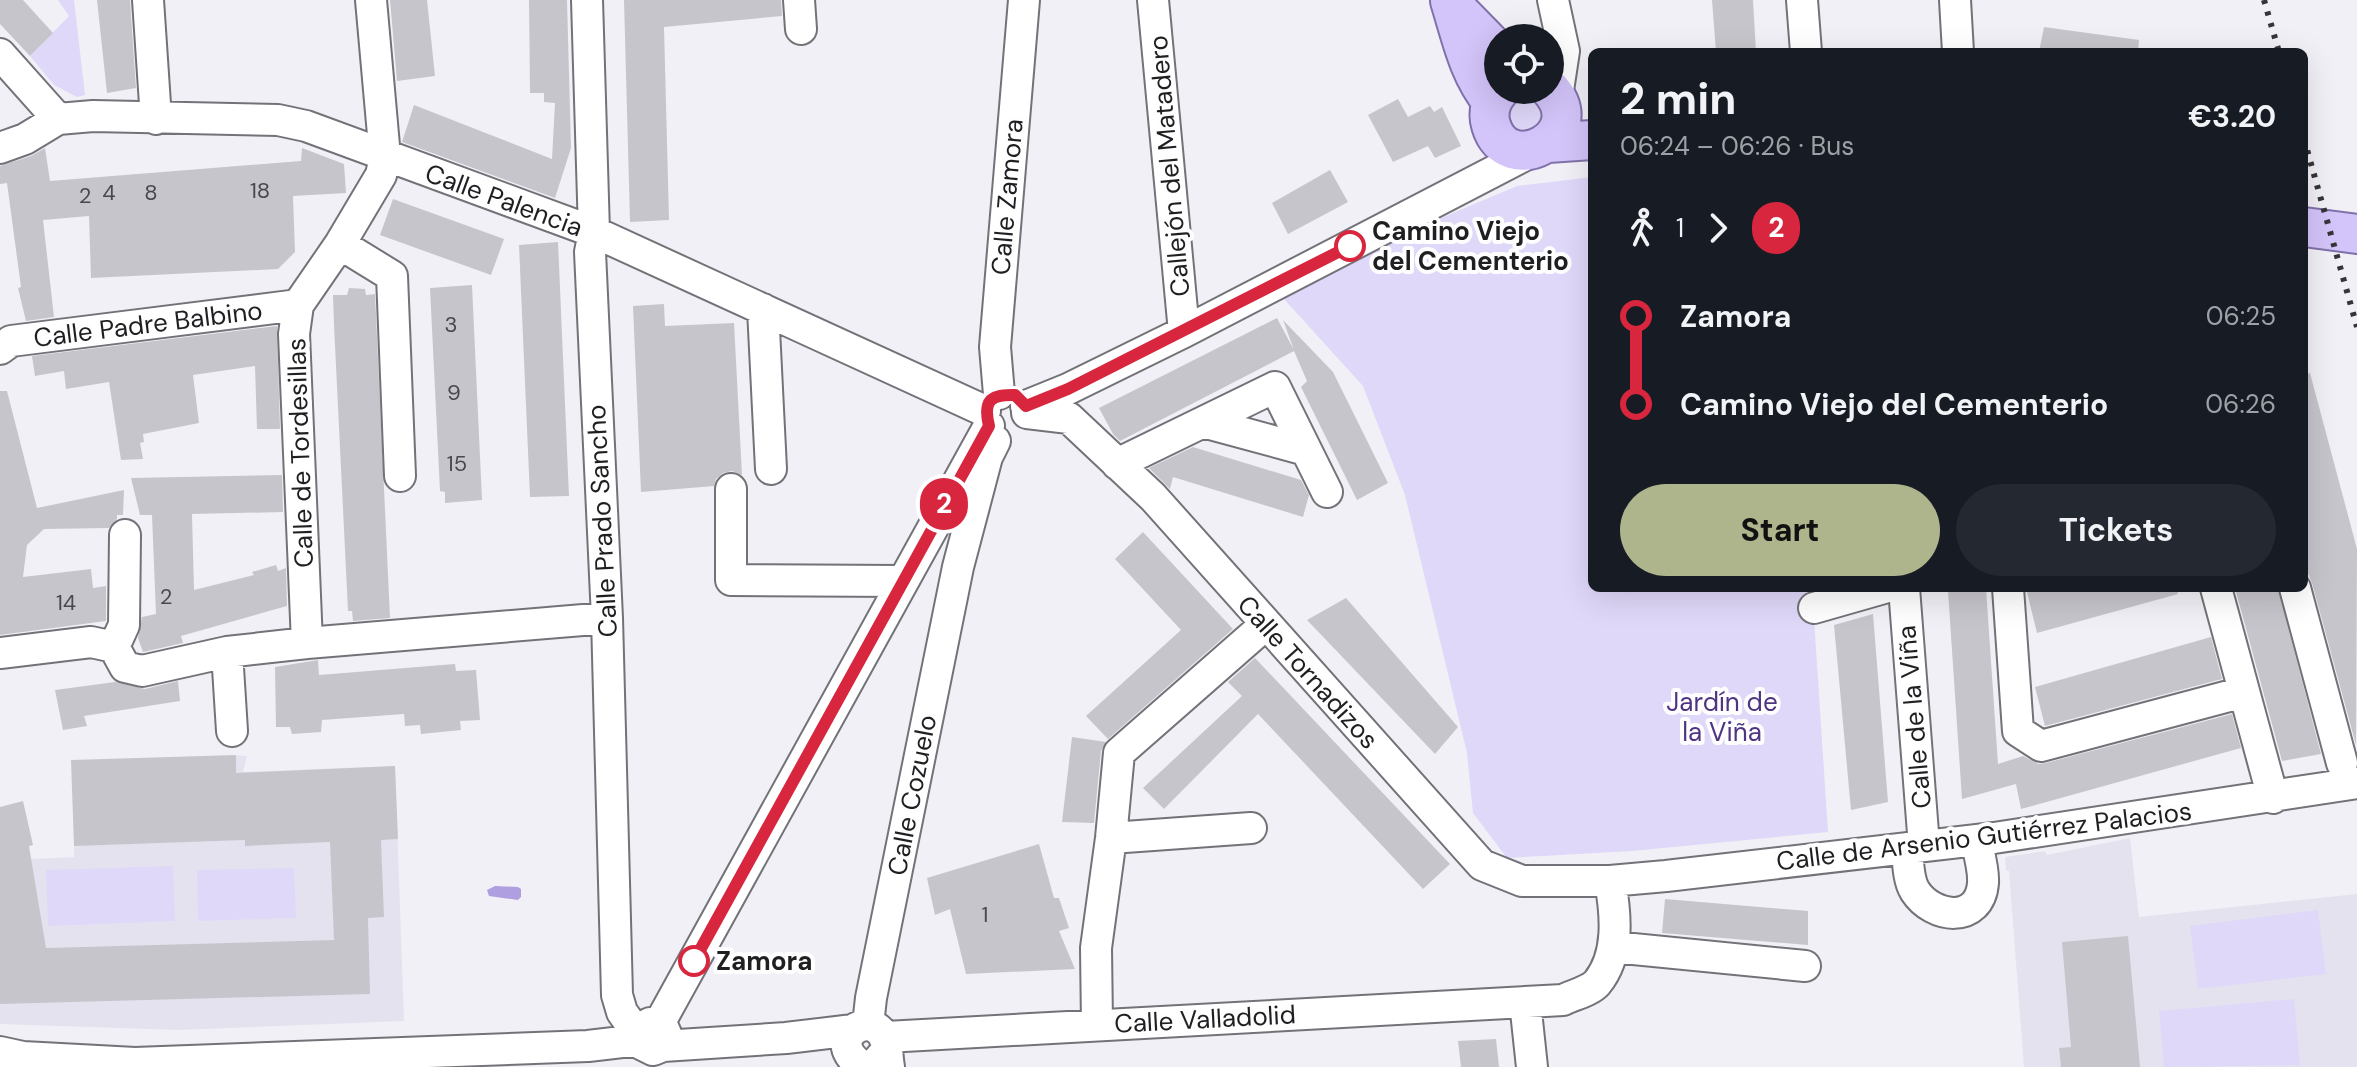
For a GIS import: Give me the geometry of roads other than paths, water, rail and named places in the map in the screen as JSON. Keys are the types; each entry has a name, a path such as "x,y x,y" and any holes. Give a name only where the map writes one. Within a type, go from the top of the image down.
{"main road":[{"path":"1449,1 1484,37"},
{"path":"1449,1 1472,71 1496,109 1513,149 1588,140"},
{"path":"1542,146 1560,125 1563,104"},
{"path":"2308,228 2357,234"}],"street":[{"path":"148,0 156,119"},
{"name":"Calle de Tordesillas","path":"307,643 294,334 298,305 340,244 381,175 385,157 371,0"},
{"name":"Calle Prado Sancho","path":"587,0 594,232 590,252 607,618 617,995 622,1012 651,1043"},
{"name":"Calle Zamora","path":"1004,414 995,347 1024,0"},
{"name":"Callejón del Matadero","path":"1153,0 1184,332"},
{"path":"1802,0 1806,48"},
{"path":"1955,0 1958,48"},
{"path":"0,54 58,119"},
{"path":"1461,189 1496,109"},
{"name":"Calle Palencia","path":"0,148 25,139 58,119 93,116 278,120 306,126 594,232 1004,414"},
{"path":"651,1043 920,548 1004,414 1068,389 1184,332 1542,146"},
{"path":"340,244 392,276 400,476"},
{"name":"Calle Padre Balbino","path":"0,349 11,341 298,305"},
{"path":"763,309 771,469"},
{"path":"1117,464 1275,387 1327,492"},
{"name":"Calle Tornadizos","path":"1004,414 1069,418 1153,497 1482,865 1522,881 1610,881"},
{"name":"Calle Cozuelo","path":"867,1052 874,983 958,567 987,457 1004,414"},
{"path":"1203,422 1306,450"},
{"path":"731,489 731,580 902,581"},
{"path":"114,647 124,625 125,535"},
{"path":"920,548 958,567"},
{"path":"1814,608 1870,592"},
{"name":"Calle de la Viña","path":"1904,592 1916,847"},
{"path":"2008,592 2018,731 2041,746 2244,692"},
{"path":"2217,592 2273,798"},
{"path":"2296,592 2350,773"},
{"path":"0,653 91,642 114,647 125,667 142,671 227,652 607,618"},
{"path":"1097,1024 1096,948 1119,753 1265,625"},
{"path":"227,652 232,731"},
{"name":"Calle de Arsenio Gutiérrez Palacios","path":"1610,881 1976,840 2273,798 2350,773"},
{"path":"1111,838 1251,828"},
{"path":"1916,847 1912,888 1928,908 1946,915 1966,910 1980,898 1984,882 1976,840"},
{"name":"Calle Valladolid","path":"16,1059 135,1065 475,1058 598,1045 786,1038 867,1052 1097,1024 1563,1000 1595,986 1612,955 1614,902 1610,881"},
{"path":"1613,947 1805,966"},
{"path":"1525,1002 1532,1067"}],"railway":[{"path":"2264,0 2278,48"},
{"path":"2308,153 2357,327"}],"place":[{"name":"Camino Viejo del Cementerio","path":"1350,246"},
{"name":"Zamora","path":"694,961"}],"park label":[{"name":"Jardín de la Viña","path":"1722,717"}]}
